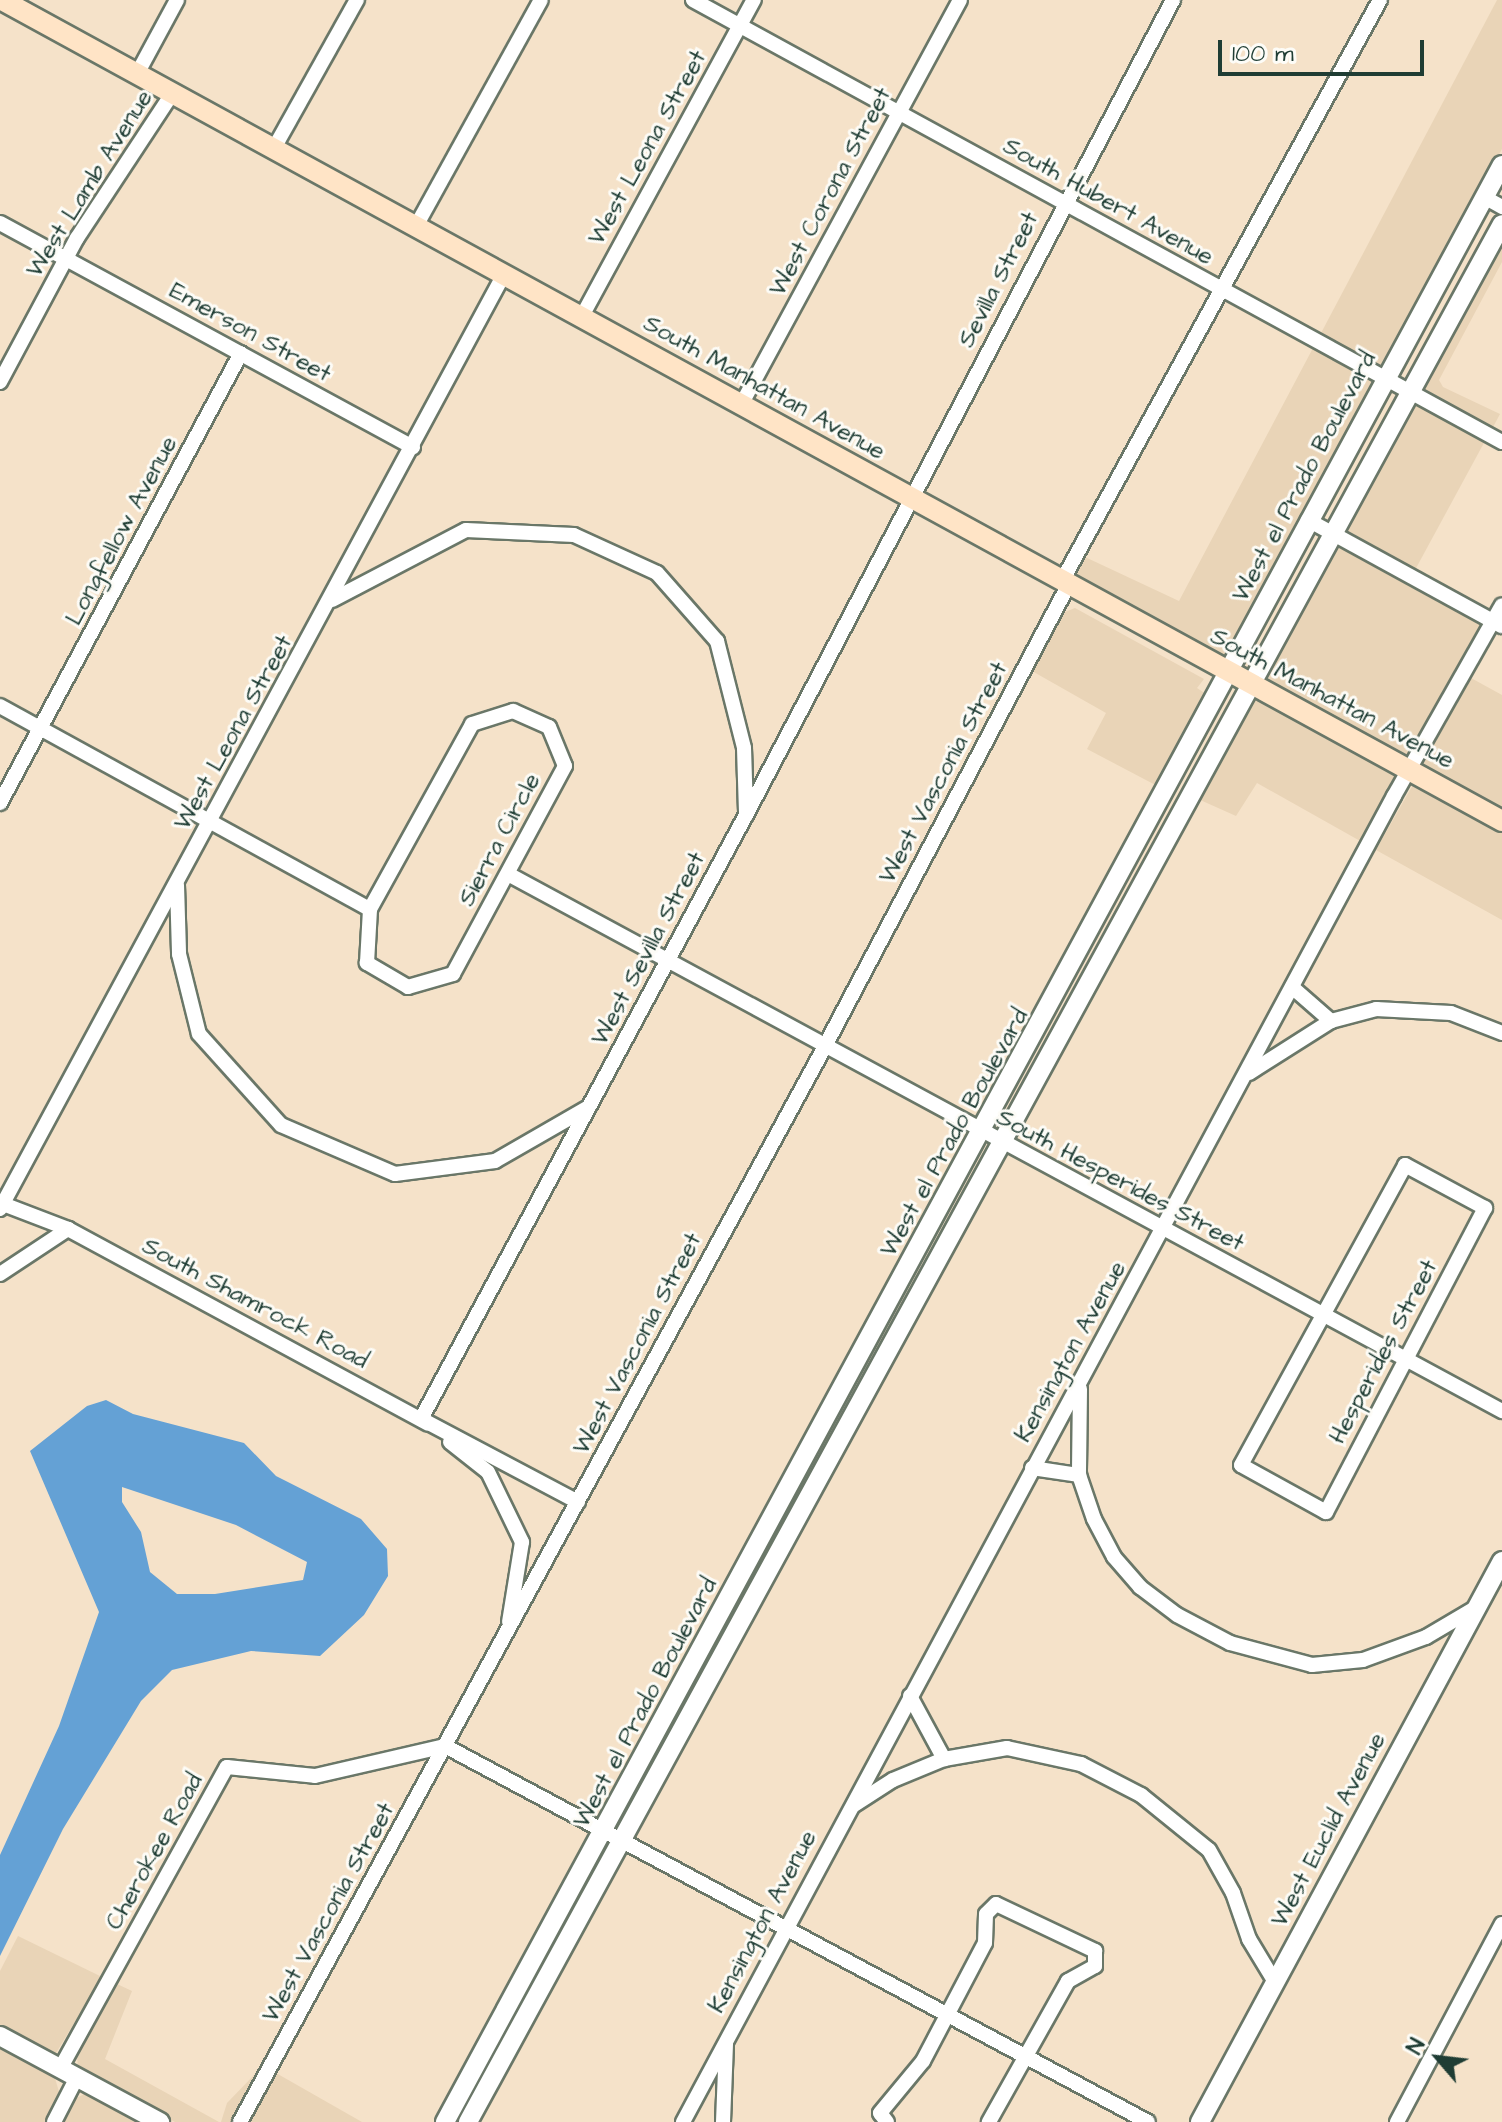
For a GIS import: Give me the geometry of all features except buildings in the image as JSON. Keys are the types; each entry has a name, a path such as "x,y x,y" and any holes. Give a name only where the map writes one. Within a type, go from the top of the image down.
{"main road":[{"name":"South Manhattan Avenue","path":"2,0 1502,821"}],"street":[{"path":"137,74 177,0"},
{"path":"273,150 357,0"},
{"path":"415,228 541,0"},
{"name":"South Hubert Avenue","path":"693,0 1502,442"},
{"name":"West Leona Street","path":"581,318 754,0"},
{"name":"West Corona Street","path":"741,405 960,0"},
{"name":"Sevilla Street","path":"911,497 1063,203 1173,0"},
{"name":"West Vasconia Street","path":"240,2122 824,1048 1066,582 1380,0"},
{"name":"West Lamb Avenue","path":"0,382 66,258 172,94"},
{"name":"West el Prado Boulevard","path":"992,1137 1088,937 1308,520 1502,165"},
{"path":"1484,197 1502,207"},
{"name":"Emerson Street","path":"0,223 413,447"},
{"name":"West el Prado Boulevard","path":"468,2122 518,2009 605,1830 735,1588 866,1364 992,1137 1107,948 1251,686 1407,391 1502,224"},
{"name":"West Leona Street","path":"1,1206 332,600 503,276"},
{"name":"Longfellow Avenue","path":"0,803 241,353"},
{"name":"West Sevilla Street","path":"421,1419 746,815 911,497"},
{"path":"1308,520 1498,623"},
{"path":"332,600 466,530 574,535 657,573 717,641 744,748 746,815"},
{"path":"1267,597 1292,609"},
{"name":"Kensington Avenue","path":"684,2121 1409,769 1498,623 1502,605"},
{"path":"0,706 370,909"},
{"name":"Sierra Circle","path":"513,711 549,727 565,766 453,974 408,987 367,963 370,909 472,724 513,711"},
{"path":"1189,747 1211,759"},
{"name":"South Hesperides Street","path":"508,874 824,1048 1502,1411"},
{"path":"177,885 179,954 199,1034 281,1125 395,1174 495,1161 589,1107"},
{"path":"1088,937 1107,948"},
{"path":"1292,987 1331,1021"},
{"path":"1246,1076 1331,1021 1376,1009 1410,1007 1451,1013 1502,1033"},
{"name":"Hesperides Street","path":"1405,1165 1485,1208 1326,1512 1241,1465 1324,1315 1405,1165"},
{"name":"South Shamrock Road","path":"1,1206 68,1229 578,1502"},
{"path":"0,1274 68,1229"},
{"name":"West el Prado Boulevard","path":"445,2122 622,1839 754,1597 866,1364"},
{"path":"1080,1384 1079,1475 1114,1557 1140,1587 1177,1615 1271,1658 1312,1665 1363,1660 1426,1637 1477,1607"},
{"name":"South Shamrock Road","path":"421,1419 488,1472 522,1542 507,1634"},
{"path":"1032,1468 1079,1475"},
{"name":"West Euclid Avenue","path":"1200,2122 1502,1561"},
{"path":"735,1588 754,1597"},
{"path":"910,1696 944,1759"},
{"path":"445,1746 1148,2122"},
{"name":"Cherokee Road","path":"69,2073 227,1767 315,1776 445,1746"},
{"path":"850,1807 893,1780 944,1759 1007,1748 1047,1753 1081,1764 1141,1795 1209,1850 1233,1893 1249,1939 1275,1982"},
{"path":"887,2122 880,2113 912,2078 985,1943 986,1914 996,1904 1095,1951 1095,1966 1068,1981 989,2122"},
{"path":"1397,2122 1502,1924"},
{"path":"0,2036 160,2122"},
{"path":"723,2122 727,2036"},
{"path":"54,2122 69,2073"}],"shaded area":[{"path":"1497,0 1502,0 1502,149 1382,369 1320,335"},
{"path":"1502,240 1502,262 1439,380 1443,387 1500,414 1492,429 1418,388"},
{"path":"1313,348 1375,381 1224,663 1073,578 1085,557 1179,601"},
{"path":"1411,401 1485,441 1415,570 1342,530"},
{"path":"1335,543 1483,624 1407,761 1262,683"},
{"path":"1075,608 1204,679 1197,688 1206,694 1172,757 1172,770 1163,789 1087,749 1106,713 1032,671 1065,612"},
{"path":"1471,678 1502,695 1502,813 1421,768"},
{"path":"1255,696 1401,773 1362,842 1257,783 1236,816 1198,799"},
{"path":"1415,781 1502,829 1502,920 1376,850"},
{"path":"18,1936 102,1977 56,2053 0,2028 0,1971"},
{"path":"117,1984 132,1991 105,2059 219,2122 175,2122 78,2070 77,2055"},
{"path":"0,2049 54,2075 60,2095 45,2122 0,2122"},
{"path":"260,2069 231,2122 221,2122 227,2103"},
{"path":"276,2073 362,2122 249,2122"},
{"path":"86,2093 141,2122 61,2122 73,2100"}],"water":[{"path":"106,1400 133,1414 244,1443 276,1476 361,1519 387,1549 388,1576 364,1615 320,1656 251,1651 172,1670 141,1701 63,1829 0,1956 0,1855 59,1726 99,1612 30,1451 87,1406","holes":["122,1487 236,1525 307,1562 303,1580 215,1594 177,1594 150,1572 141,1532 122,1502"]}]}
